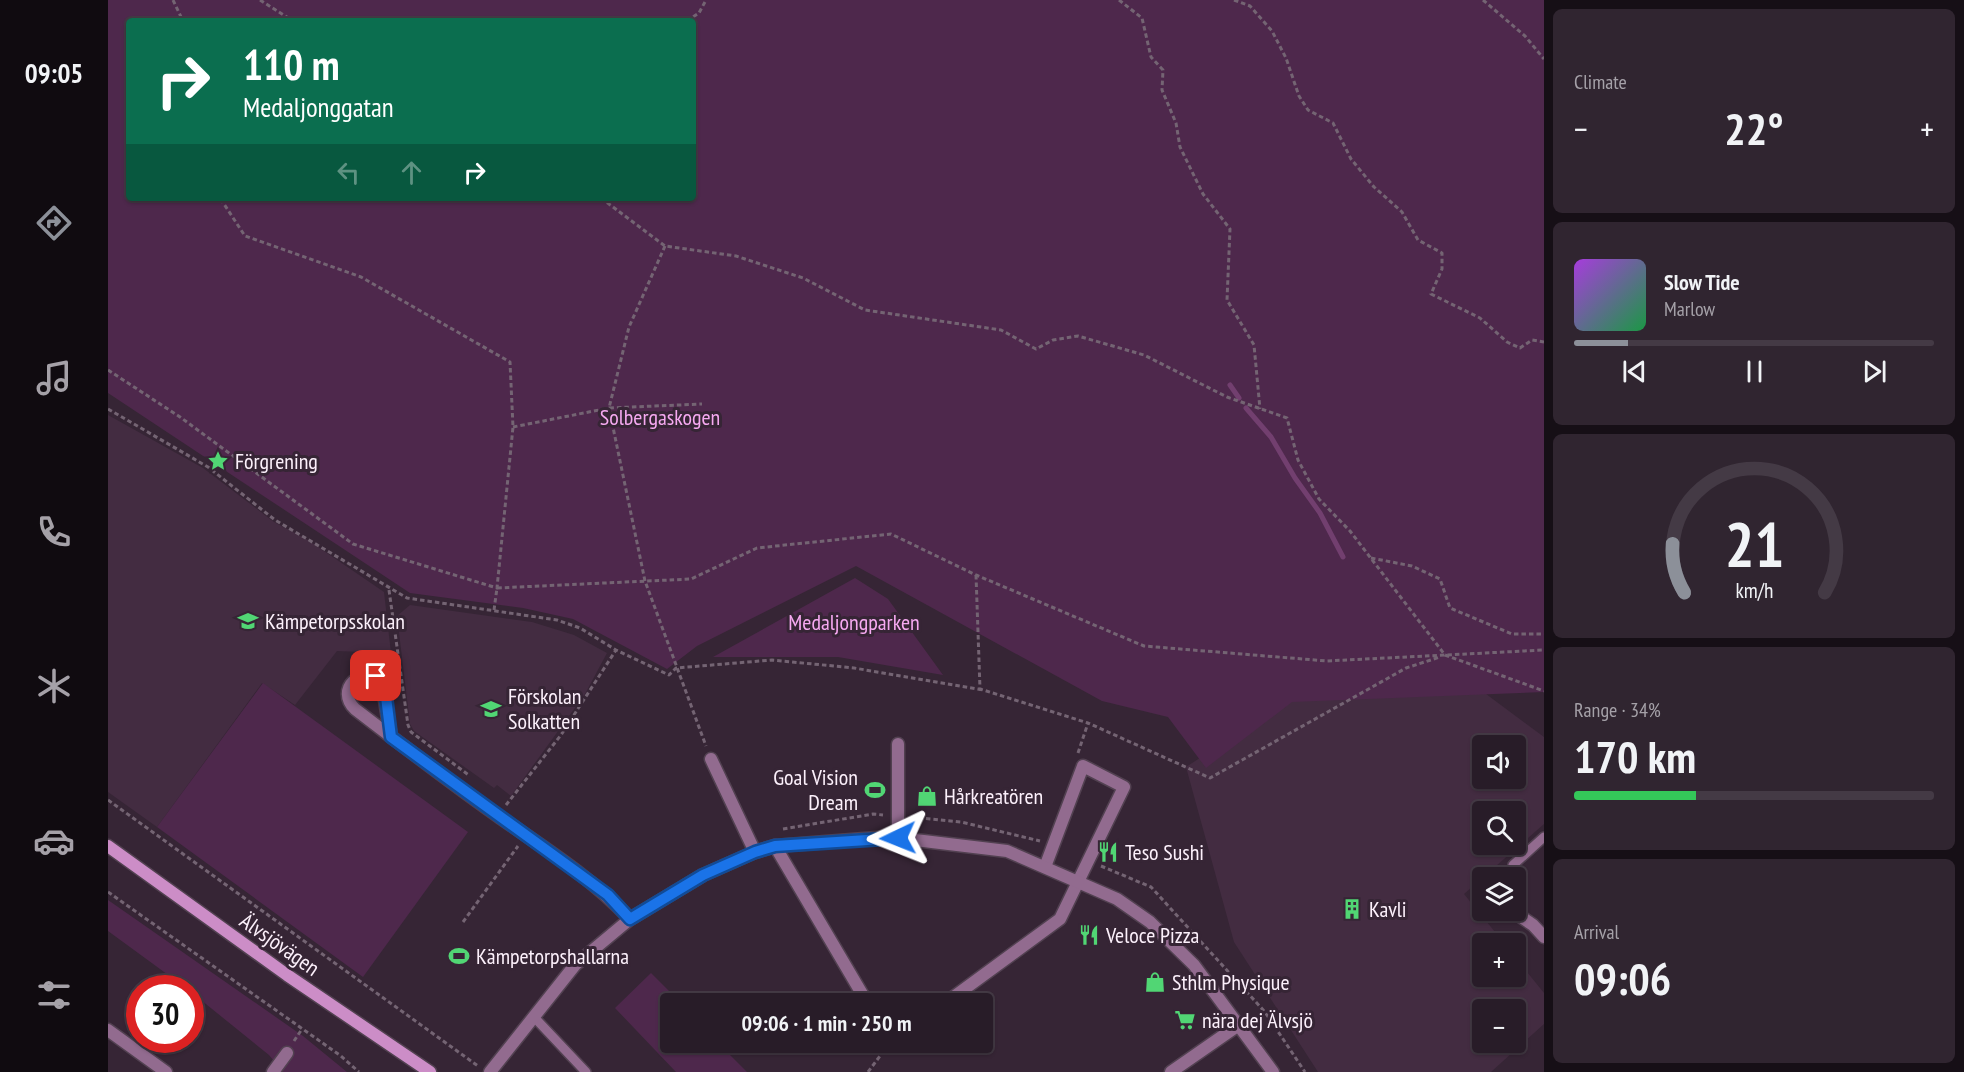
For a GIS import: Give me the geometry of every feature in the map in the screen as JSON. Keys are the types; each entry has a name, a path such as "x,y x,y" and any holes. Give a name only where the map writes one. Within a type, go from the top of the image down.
{"main road":[{"name":"Älvsjövägen","path":"108,846 287,975 430,1072"}],"street":[{"path":"391,737 382,682 376,676 360,675 349,687 350,704 391,737 499,817 608,895 630,919"},
{"path":"898,744 898,838"},
{"path":"711,759 755,852"},
{"path":"959,993 1060,919 1124,787 1083,766 1045,867"},
{"path":"488,1072 575,965 630,919 703,875 755,852 775,846 898,838 1007,851 1079,880 1117,899 1150,922 1194,965 1240,1024 1273,1072"},
{"path":"775,846 862,993"},
{"path":"1526,920 1544,937"},
{"path":"1171,1072 1240,1024"},
{"path":"108,1030 166,1072"},
{"path":"273,1072 287,1053"}],"lane":[{"path":"1513,867 1544,837"},
{"path":"533,1016 586,1072"}],"path":[{"path":"173,0 182,18"},
{"path":"260,0 288,18"},
{"path":"692,18 699,13 706,0"},
{"path":"1119,0 1142,18 1151,57 1163,70 1162,90 1176,123 1180,147 1203,194 1230,229 1227,300 1254,345 1260,409"},
{"path":"1234,0 1250,6 1272,32 1286,58 1299,96 1308,110 1333,123 1351,159 1374,187 1402,212 1418,240 1442,253 1442,269 1431,294 1480,318 1506,342 1520,348 1532,340 1544,342"},
{"path":"1483,0 1525,36 1544,59"},
{"path":"222,201 245,236 361,277 510,362 513,428 494,610"},
{"path":"605,201 665,246 736,256 803,278 866,310 1001,330 1036,349 1053,340 1077,336 1144,355 1227,397 1287,418 1298,460 1319,499 1350,531 1445,655 1544,691"},
{"path":"665,246 629,327 609,408 645,581 711,759"},
{"path":"108,370 180,417 353,544 497,588 691,579 757,548 891,534 976,575 1144,646 1327,661 1544,650"},
{"path":"513,428 609,408 702,404"},
{"path":"108,409 208,466 275,520 316,542 389,590 407,598 557,620 580,628 616,650 669,675 676,668 772,660 854,668 982,689 1088,723 1210,778 1406,668 1445,655"},
{"path":"1370,558 1412,566 1440,579 1450,608 1512,634 1544,634"},
{"path":"976,575 982,689"},
{"path":"389,590 408,725 411,732 473,778"},
{"path":"499,817 561,735 616,650"},
{"path":"498,798 506,805"},
{"path":"108,800 488,1072"},
{"path":"781,830 873,814 961,822 1053,845"},
{"path":"463,922 526,835"},
{"path":"1089,860 1151,887 1265,1012 1305,1072"},
{"path":"108,892 360,1072"},
{"path":"868,1072 883,1053"}],"shaded area":[{"name":"Kämpetorpsskolan","path":"108,415 203,468 274,522 308,540 384,592 391,653 337,651 295,705 262,683 157,827 108,792"},
{"name":"Förskolan Solkatten","path":"410,605 532,622 574,635 607,653 585,694 511,796 497,785 494,788 414,731 410,724 397,616"},
{"name":"Kavli","path":"1474,685 1544,737 1544,824 1526,840 1526,801 1472,801 1472,855 1509,855 1495,867 1472,867 1472,887 1464,894 1472,904 1472,921 1486,921 1496,933 1472,933 1472,987 1526,987 1526,971 1544,993 1544,1024 1526,1040 1526,999 1472,999 1472,1053 1512,1053 1491,1072 1318,1072 1234,942 1186,767 1294,697"}],"green space":[{"name":"Solbergaskogen","path":"108,0 1544,0 1544,692 1292,702 1206,768 1168,717 1102,701 856,566 697,646 667,669 573,619 523,608 410,593 108,393"},
{"name":"Medaljongparken","path":"855,578 888,599 943,675 838,657 713,657"},
{"path":"263,683 468,832 363,977 157,827"},
{"path":"108,900 303,1036 347,1072 283,1072 269,1055 204,1002 204,975 168,975 108,931"},
{"path":"651,973 671,993 660,993 660,1053 728,1053 747,1072 676,1072 615,1008"}],"waterway":[{"path":"1230,385 1239,398"},
{"path":"1246,408 1271,437 1295,478 1320,513 1343,557"}],"place":[{"name":"Förgrening","path":"218,461"},
{"name":"Kämpetorpsskolan","path":"248,621"},
{"name":"Förskolan Solkatten","path":"491,709"},
{"name":"Goal Vision Dream","path":"875,790"},
{"name":"Hårkreatören","path":"927,796"},
{"name":"Teso Sushi","path":"1108,852"},
{"name":"Kavli","path":"1352,909"},
{"name":"Veloce Pizza","path":"1089,935"},
{"name":"Kämpetorpshallarna","path":"459,956"},
{"name":"Sthlm Physique","path":"1155,982"},
{"name":"nära dej Älvsjö","path":"1185,1020"}],"route":[{"path":"376,676 385,689 391,737 608,895 630,919 703,875 755,852 775,846 898,838"}]}
